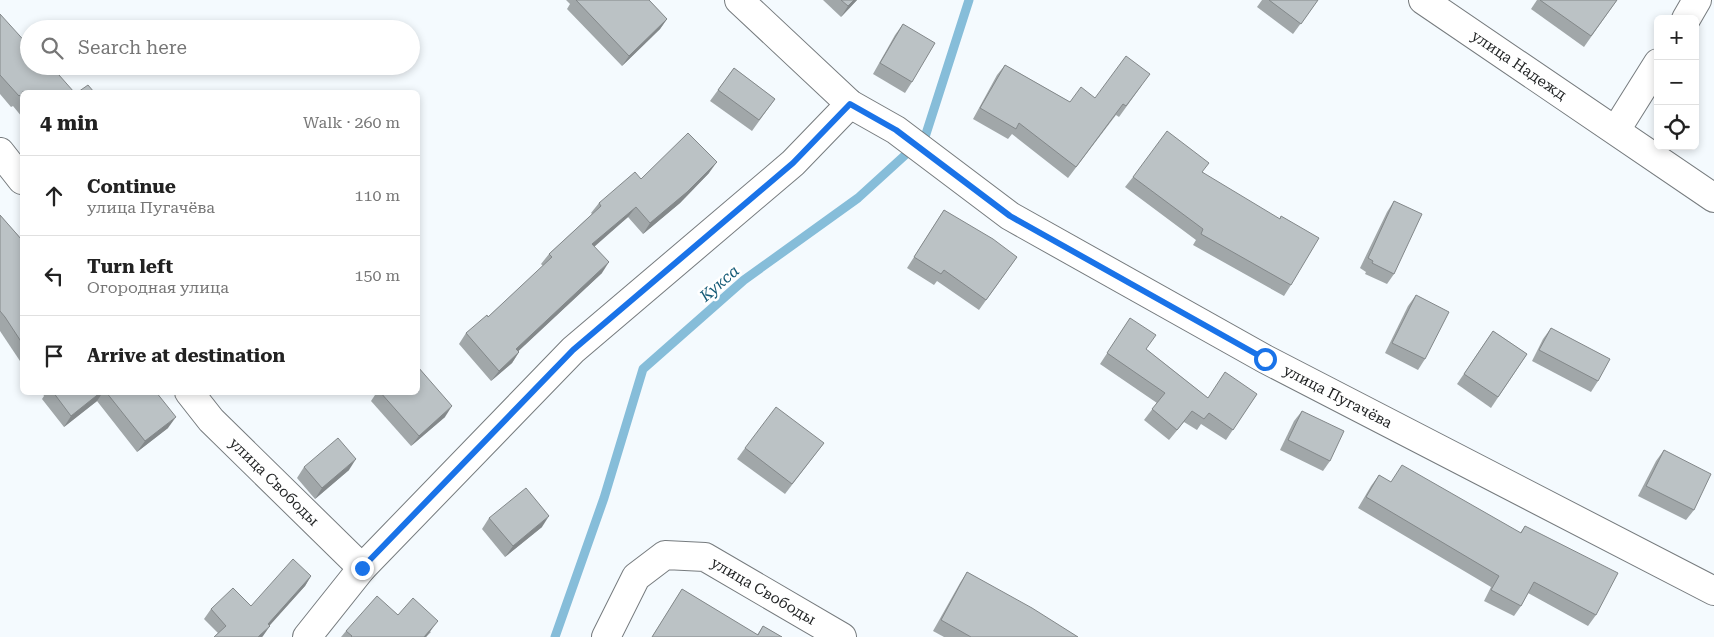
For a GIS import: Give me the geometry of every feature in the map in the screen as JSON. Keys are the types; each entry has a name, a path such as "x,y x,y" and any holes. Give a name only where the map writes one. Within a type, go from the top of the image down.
{"street":[{"name":"улица Пугачёва","path":"739,0 850,104 896,130 1010,216 1265,359 1714,590"},
{"name":"улица Надежд","path":"1423,0 1714,198"},
{"path":"1688,15 1697,0"},
{"path":"1616,130 1654,69"},
{"path":"307,637 362,568 573,350 793,163 850,104"},
{"path":"0,152 20,177"},
{"name":"улица Свободы","path":"191,395 211,420 362,568"},
{"name":"улица Свободы","path":"606,637 636,577 665,555 705,557 842,637"}],"building":[{"path":"576,0 649,0 667,19 629,56"},
{"path":"841,0 854,0 848,6"},
{"path":"1269,0 1318,0 1301,24"},
{"path":"1540,0 1617,0 1591,36"},
{"path":"0,14 20,36 20,75 59,75 72,90 20,90 19,96 0,75"},
{"path":"903,24 935,43 912,82 880,63"},
{"path":"1126,56 1150,74 1126,106 1123,104 1076,167 1019,123 1016,129 980,108 1005,65 1070,102 1081,87 1095,98"},
{"path":"734,68 775,99 759,120 718,90"},
{"path":"88,85 92,90 81,90"},
{"path":"1167,131 1209,163 1202,172 1280,219 1281,216 1319,238 1291,285 1201,234 1203,229 1133,177"},
{"path":"688,133 717,162 687,192 650,223 636,207 592,244 609,262 516,349 519,352 499,371 466,333 487,315 488,317 552,257 549,254 601,206 599,203 635,172 641,179"},
{"path":"1394,201 1422,214 1394,274 1372,263 1373,261 1368,258"},
{"path":"944,210 993,239 1017,257 986,300 944,270 941,274 914,257"},
{"path":"0,215 20,238 20,340 0,311"},
{"path":"1416,295 1449,312 1425,359 1392,343"},
{"path":"1130,318 1156,335 1146,349 1208,398 1225,372 1257,394 1233,430 1209,413 1204,419 1192,411 1177,430 1152,409 1165,393 1107,353"},
{"path":"1551,328 1610,359 1598,381 1539,350"},
{"path":"1493,331 1527,354 1498,397 1464,374"},
{"path":"420,369 452,406 419,436 383,395 420,395"},
{"path":"55,395 97,395 71,416"},
{"path":"108,395 158,395 176,417 145,441"},
{"path":"776,407 824,443 792,484 745,448"},
{"path":"1302,411 1344,431 1330,461 1288,440"},
{"path":"338,438 356,459 322,488 304,467"},
{"path":"1664,450 1711,474 1694,510 1646,486"},
{"path":"1402,465 1521,533 1525,526 1618,573 1596,615 1534,582 1521,606 1491,590 1499,576 1366,497 1379,475 1391,482"},
{"path":"526,488 549,516 513,546 489,518"},
{"path":"293,559 311,576 268,624 270,626 258,637 214,637 226,626 211,609 233,588 251,606"},
{"path":"967,572 1032,608 1078,637 971,637 941,620"},
{"path":"682,589 758,635 763,626 782,637 652,637"},
{"path":"377,596 398,615 413,598 438,621 424,637 351,637 346,631"}],"waterway":[{"name":"Кукса","path":"555,637 604,498 643,369 744,280 858,198 925,137 969,0"}],"route":[{"path":"362,568 573,350 793,163 850,104 896,130 1010,216 1265,359"}]}
